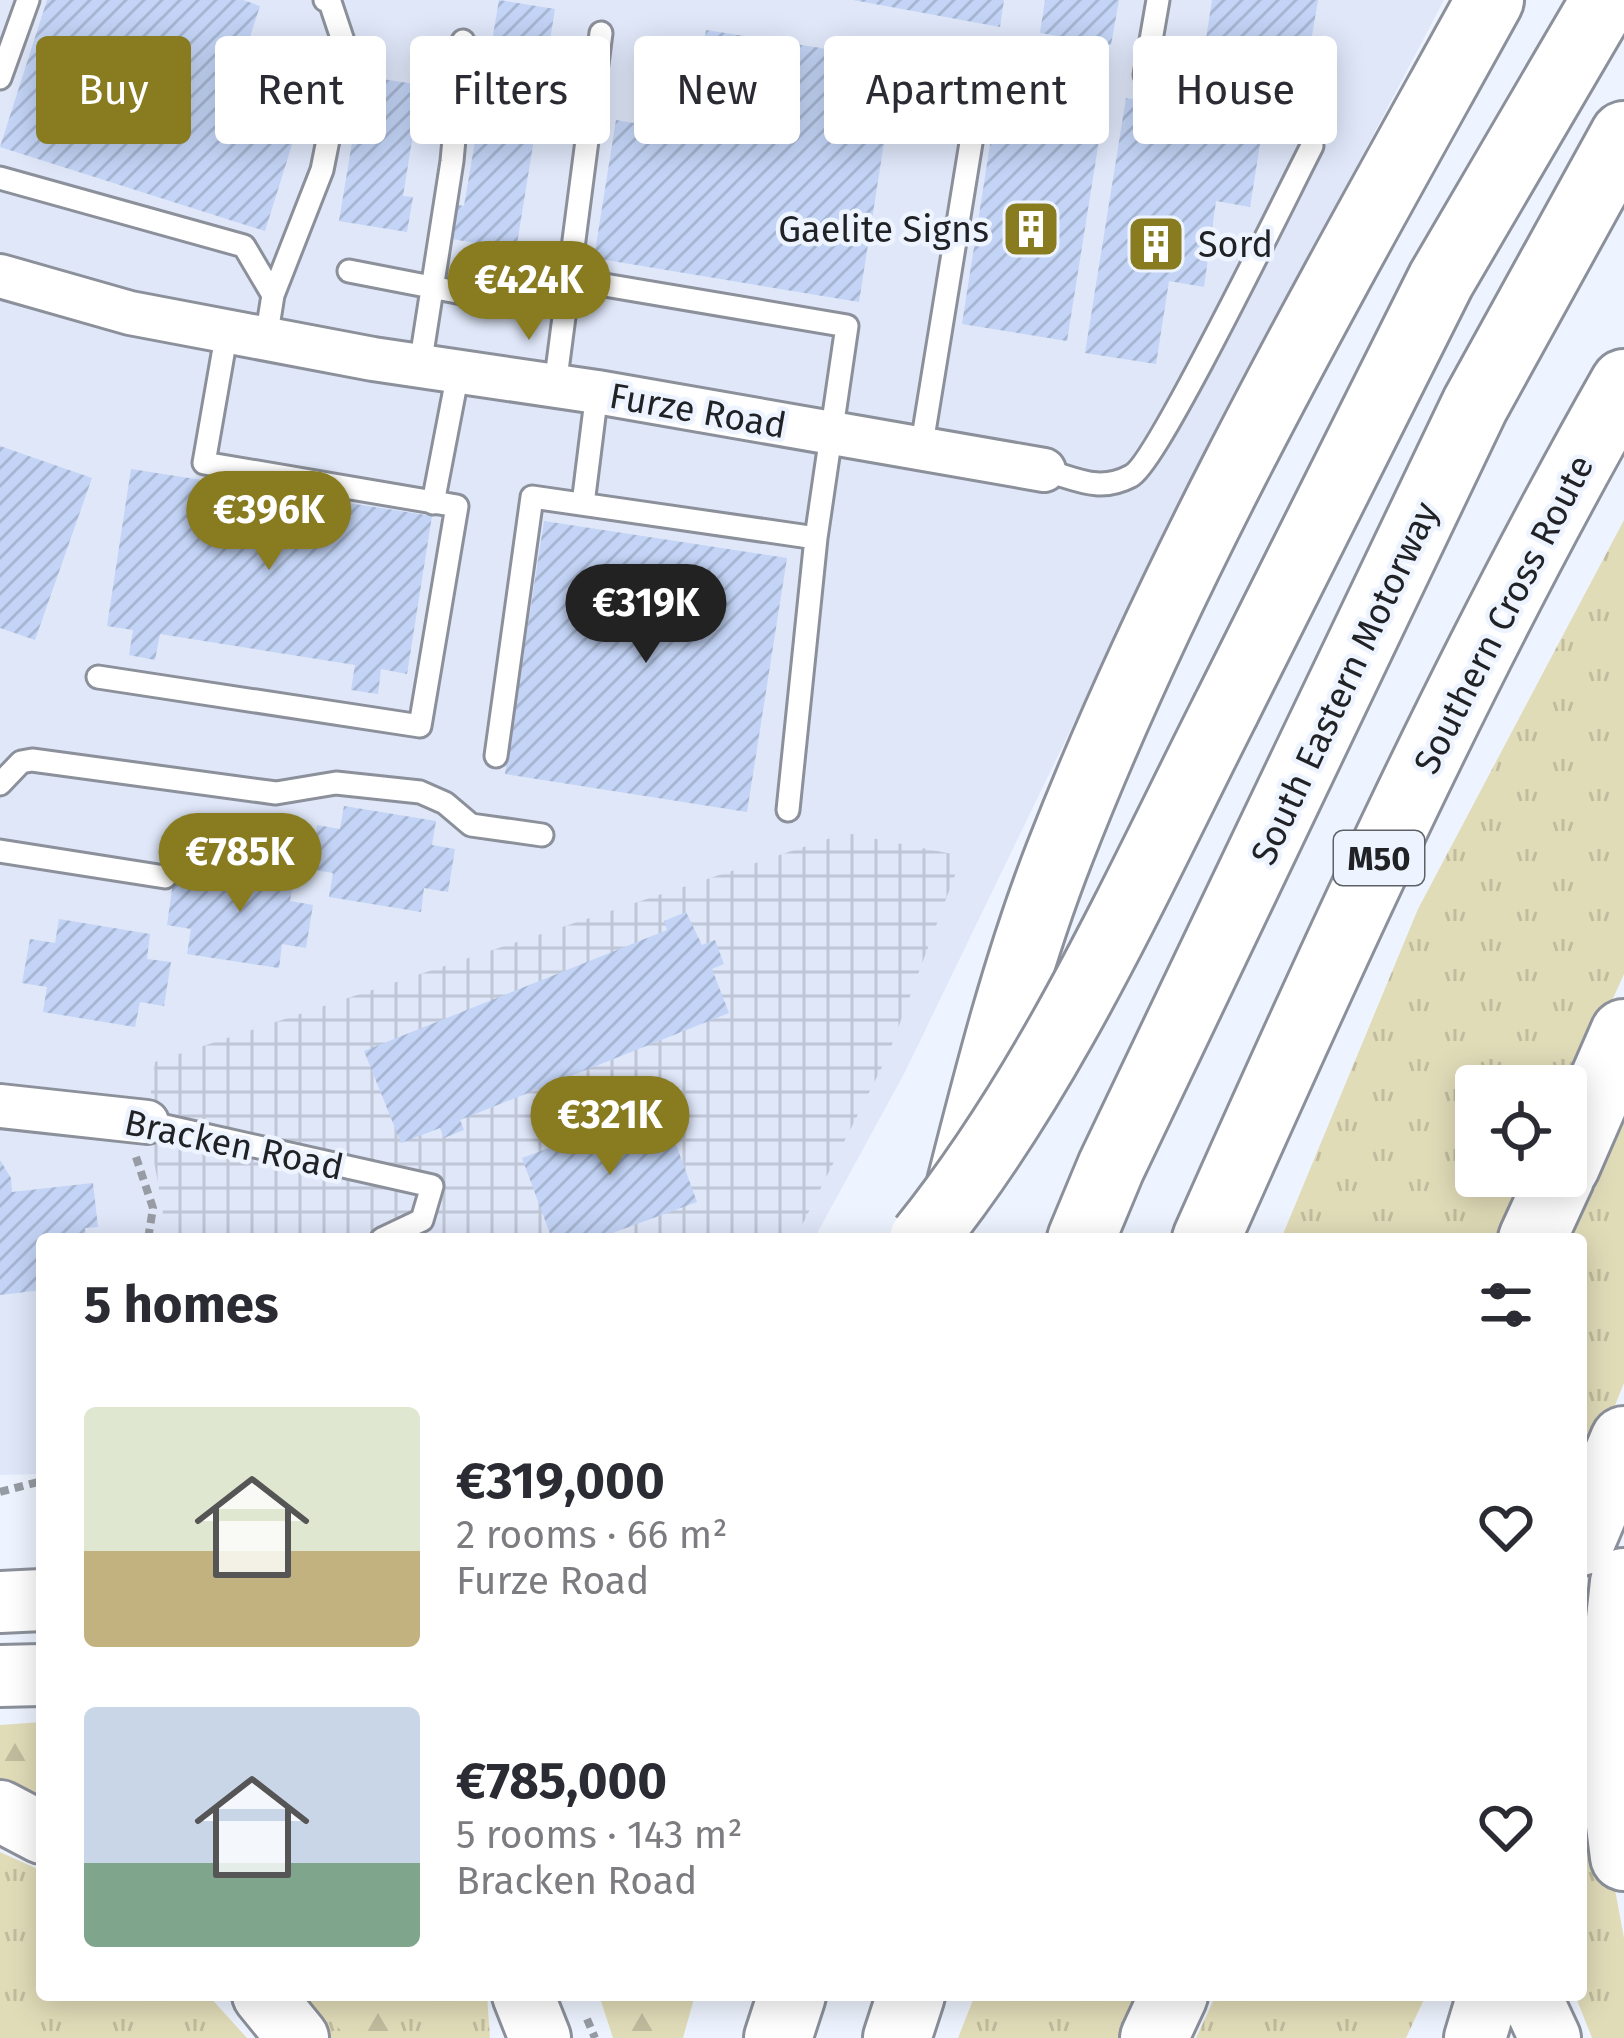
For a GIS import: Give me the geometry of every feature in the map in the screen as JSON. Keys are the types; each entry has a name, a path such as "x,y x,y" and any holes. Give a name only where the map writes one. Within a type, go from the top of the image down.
{"highway":[{"path":"948,1233 992,1062 1058,855 1143,656 1325,299 1490,0"},
{"path":"928,1233 1038,1068 1112,934 1441,280 1605,0"},
{"name":"South Eastern Motorway","path":"1084,1233 1475,405 1624,135"},
{"name":"Southern Cross Route","path":"1209,1233 1343,931 1567,484 1624,382"},
{"path":"1587,1118 1624,1033"},
{"path":"1535,1233 1551,1197"},
{"path":"1587,1528 1624,1440"},
{"path":"1624,1582 1608,1729 1624,1857"},
{"path":"742,2038 754,2001"},
{"path":"778,2038 790,2001"},
{"path":"897,2038 909,2001"},
{"path":"1154,2038 1171,2001"}],"main road":[{"path":"0,1602 36,1600"},
{"path":"0,1676 36,1675"},
{"path":"0,1811 36,1830"},
{"path":"268,2001 298,2038"},
{"path":"1475,2038 1486,2001"},
{"path":"1533,2001 1550,2038"}],"street":[{"name":"Furze Road","path":"0,277 130,313 246,335 1044,470"},
{"name":"Bracken Road","path":"0,1106 147,1122"}],"lane":[{"path":"0,78 28,0"},
{"path":"98,677 420,725 457,506 204,463 246,335 273,295 322,170 346,50 325,0"},
{"path":"1152,36 1158,0"},
{"path":"583,504 569,279 601,32"},
{"path":"433,502 438,369 429,286 454,144"},
{"path":"921,450 970,144"},
{"path":"1044,470 1106,487 1138,474 1312,146"},
{"path":"0,178 244,246 273,295"},
{"path":"350,272 493,299"},
{"path":"569,279 847,326 816,538 788,810"},
{"path":"496,756 532,497 816,538"},
{"path":"0,784 21,762 32,760 276,793 336,783 419,792 445,803 471,825 542,835"},
{"path":"0,851 165,877"},
{"name":"Bracken Road","path":"147,1122 432,1186 422,1220 395,1233"}],"path":[{"path":"0,1492 36,1483"}],"shaded area":[{"path":"0,0 1444,0 1186,491 905,1072 817,1233 36,1233 36,1474 0,1475"},
{"path":"846,833 962,856 888,1055 798,1233 158,1233 163,1211 147,1122 155,1062"}],"green space":[{"path":"1624,520 1624,974 1583,1065 1455,1065 1455,1197 1525,1197 1509,1233 1283,1233 1418,909"},
{"path":"1624,1116 1624,1383 1587,1475 1587,1233 1570,1233"},
{"path":"1591,1600 1601,1814 1624,1938 1624,2038 1592,2038 1577,2001 1587,2001 1587,1612"},
{"path":"36,1722 36,1805 0,1794 0,1725"},
{"path":"0,1738 36,1749 36,1790 0,1763"},
{"path":"0,1852 36,1868 36,2001 213,2001 247,2038 0,2038"},
{"path":"293,2001 487,2001 490,2038 316,2038"},
{"path":"316,2001 398,2001 402,2038 347,2038"},
{"path":"601,2001 693,2001 683,2038 613,2038"},
{"path":"973,2001 1145,2001 1128,2038 958,2038"},
{"path":"1213,2001 1423,2001 1406,2038 1196,2038"}],"building":[{"path":"47,0 243,0 260,6 250,36 215,36 215,144 292,144 265,231 0,147"},
{"path":"499,0 555,9 551,36 493,36"},
{"path":"853,0 1004,0 1000,27"},
{"path":"1045,0 1119,0 1111,45 1109,36 1040,33"},
{"path":"1212,0 1318,0 1312,36 1206,36"},
{"path":"706,30 744,36 705,36"},
{"path":"800,45 824,49 824,144 884,144 859,302 594,258 616,120 634,123 634,144 800,144"},
{"path":"386,80 410,83 411,144 403,196 413,197 407,232 339,221 352,144 386,144"},
{"name":"Sord","path":"1126,98 1133,99 1133,144 1260,144 1250,207 1216,201 1204,287 1169,281 1156,364 1085,353"},
{"path":"475,144 533,144 516,250 446,238 451,204 464,206"},
{"name":"Gaelite Signs","path":"990,144 1098,144 1067,341 962,324"},
{"path":"0,446 92,478 35,640 0,628"},
{"path":"131,469 432,516 407,674 381,669 378,694 351,690 355,665 160,634 155,660 129,655 133,630 107,626"},
{"path":"544,521 787,558 747,812 505,774"},
{"path":"344,806 436,821 432,845 455,849 448,892 424,888 421,912 329,897 333,873 310,869 317,825 340,829"},
{"path":"201,862 294,876 290,901 313,905 306,948 282,944 279,968 187,954 191,929 167,925 173,882 198,886"},
{"path":"686,912 702,945 715,940 724,964 712,969 729,1013 460,1120 464,1130 444,1138 440,1128 401,1143 364,1051 667,930 664,921"},
{"path":"59,919 150,934 147,959 171,962 164,1006 140,1002 135,1027 43,1012 47,987 22,983 30,939 55,943"},
{"path":"662,1106 697,1202 612,1233 550,1233 522,1158"},
{"path":"0,1160 11,1178 12,1192 93,1183 98,1227 85,1228 85,1233 36,1233 36,1291 0,1295"}],"place":[{"name":"Gaelite Signs","path":"1031,229"},
{"name":"Sord","path":"1156,244"}]}
